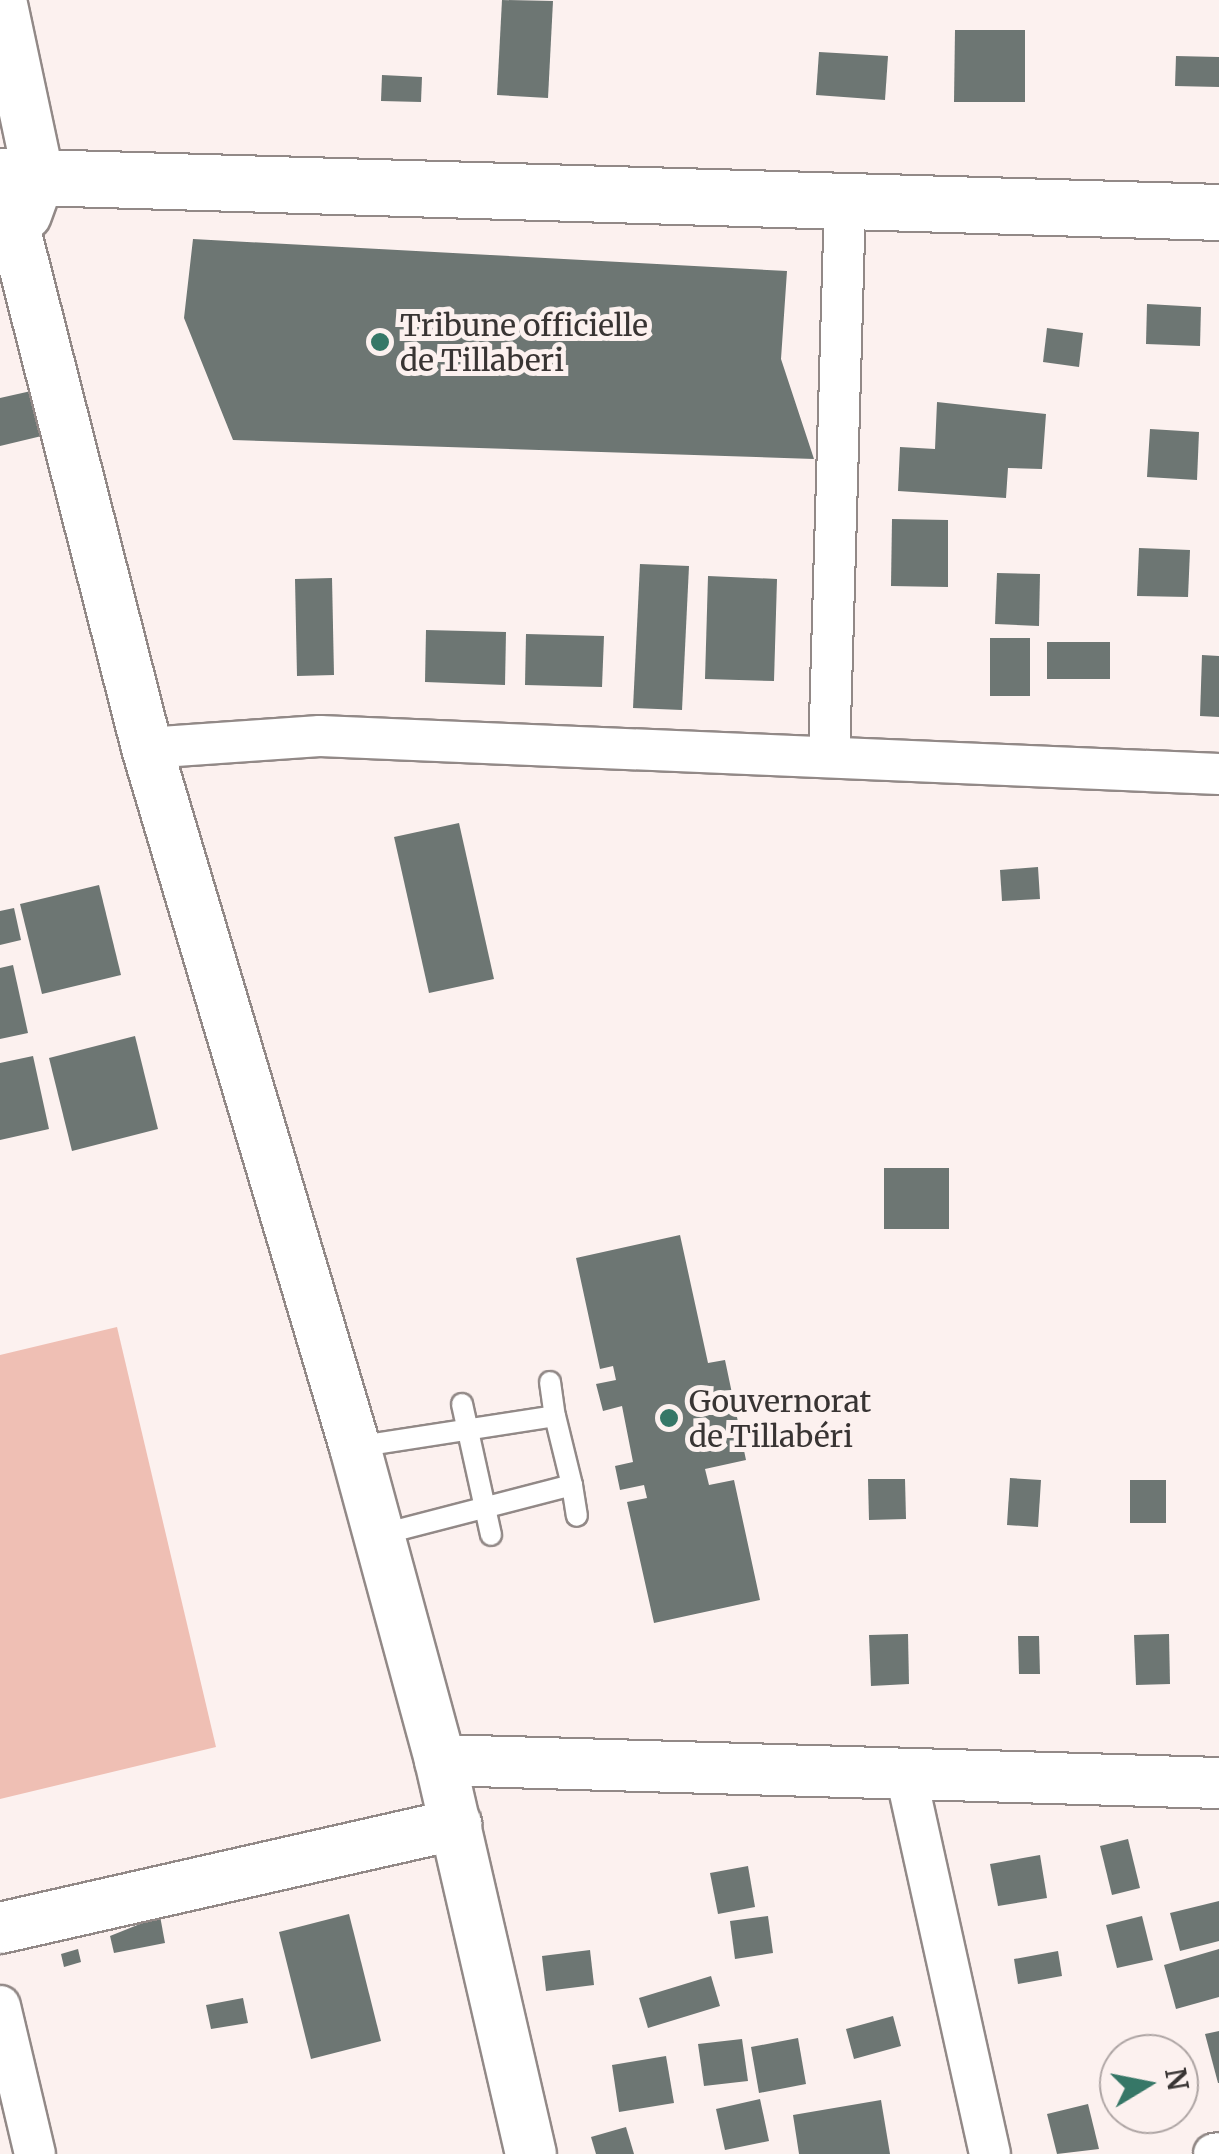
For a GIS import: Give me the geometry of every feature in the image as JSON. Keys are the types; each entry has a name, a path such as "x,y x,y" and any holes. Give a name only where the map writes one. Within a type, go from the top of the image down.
{"main road":[{"path":"14,201 845,203 1219,212"}],"street":[{"path":"1,0 14,201 147,748 355,1447 456,1824 531,2154"},
{"path":"829,758 845,203"},
{"path":"147,748 320,736 1219,774"},
{"path":"440,1760 1219,1784"},
{"path":"906,1775 990,2154"},
{"path":"0,1928 456,1824"},
{"path":"0,2006 35,2154"}],"lane":[{"path":"550,1382 577,1516"},
{"path":"462,1404 491,1536"},
{"path":"355,1447 555,1416"},
{"path":"376,1536 572,1485"}],"shaded area":[{"path":"117,1327 216,1747 0,1799 0,1355"}],"building":[{"path":"502,0 553,1 548,98 497,95"},
{"path":"955,30 1025,30 1025,102 954,102"},
{"path":"819,52 888,56 885,100 816,95"},
{"path":"1176,56 1219,57 1219,87 1175,86"},
{"path":"382,75 422,77 421,102 381,101"},
{"path":"193,239 787,271 781,359 814,459 233,440 184,318"},
{"path":"1147,304 1201,307 1200,346 1146,344"},
{"path":"1047,328 1083,333 1079,367 1043,362"},
{"path":"40,389 50,434 0,446 0,398"},
{"path":"937,402 1046,414 1042,469 1008,468 1006,498 898,491 900,447 935,449"},
{"path":"1150,429 1199,432 1197,480 1147,477"},
{"path":"892,519 948,520 948,587 891,586"},
{"path":"1139,548 1190,550 1188,597 1137,596"},
{"path":"640,564 689,566 682,710 633,708"},
{"path":"997,573 1040,574 1039,626 995,624"},
{"path":"708,576 777,579 774,681 705,679"},
{"path":"332,578 334,675 297,676 295,579"},
{"path":"426,630 506,632 505,685 425,682"},
{"path":"526,634 604,636 602,687 525,685"},
{"path":"990,638 1030,638 1030,696 990,696"},
{"path":"1047,642 1110,642 1110,679 1047,679"},
{"path":"1202,655 1219,656 1219,717 1200,716"},
{"path":"459,823 494,979 429,993 394,837"},
{"path":"1038,867 1040,899 1002,901 1000,870"},
{"path":"99,885 121,975 42,994 20,904"},
{"path":"14,908 21,940 0,945 0,911"},
{"path":"13,965 28,1033 0,1039 0,968"},
{"path":"135,1036 158,1129 72,1151 49,1058"},
{"path":"33,1056 49,1129 0,1140 0,1063"},
{"path":"884,1168 949,1168 949,1229 884,1229"},
{"path":"680,1235 708,1363 725,1360 746,1460 705,1469 709,1485 734,1480 760,1600 654,1623 627,1502 647,1498 644,1485 620,1490 615,1466 633,1462 622,1406 603,1411 596,1384 616,1380 613,1366 600,1369 576,1258"},
{"path":"1010,1478 1041,1480 1038,1527 1007,1525"},
{"path":"868,1479 905,1479 906,1519 869,1520"},
{"path":"1130,1480 1166,1480 1166,1523 1130,1523"},
{"path":"908,1634 909,1684 871,1686 869,1635"},
{"path":"1169,1634 1170,1684 1136,1685 1134,1635"},
{"path":"1018,1636 1039,1636 1040,1674 1019,1674"},
{"path":"1128,1839 1140,1888 1112,1895 1100,1846"},
{"path":"1040,1855 1047,1898 998,1906 990,1864"},
{"path":"748,1866 755,1907 718,1914 710,1873"},
{"path":"1219,1901 1219,1941 1180,1951 1170,1913"},
{"path":"349,1914 381,2041 311,2059 279,1932"},
{"path":"160,1916 165,1943 114,1953 110,1936"},
{"path":"768,1916 773,1953 735,1959 730,1921"},
{"path":"1142,1916 1153,1960 1117,1968 1106,1925"},
{"path":"78,1949 81,1962 64,1967 61,1954"},
{"path":"1219,1949 1219,1997 1176,2009 1164,1965"},
{"path":"590,1950 594,1985 546,1991 542,1956"},
{"path":"1058,1951 1062,1976 1018,1984 1014,1959"},
{"path":"711,1976 720,2006 648,2028 639,1998"},
{"path":"243,1998 248,2023 211,2029 206,2005"},
{"path":"893,2016 901,2046 854,2059 846,2029"},
{"path":"1219,2031 1219,2083 1218,2083 1205,2034"},
{"path":"798,2038 806,2084 759,2093 751,2047"},
{"path":"742,2039 748,2081 704,2086 698,2044"},
{"path":"666,2056 674,2103 619,2112 612,2065"},
{"path":"760,2099 769,2141 725,2150 716,2109"},
{"path":"881,2100 890,2154 799,2154 793,2115"},
{"path":"1088,2104 1099,2149 1057,2154 1047,2114"},
{"path":"626,2127 634,2154 596,2154 591,2137"}],"place":[{"name":"Tribune officielle de Tillaberi","path":"380,342"},
{"name":"Gouvernorat de Tillabéri","path":"669,1418"}]}
